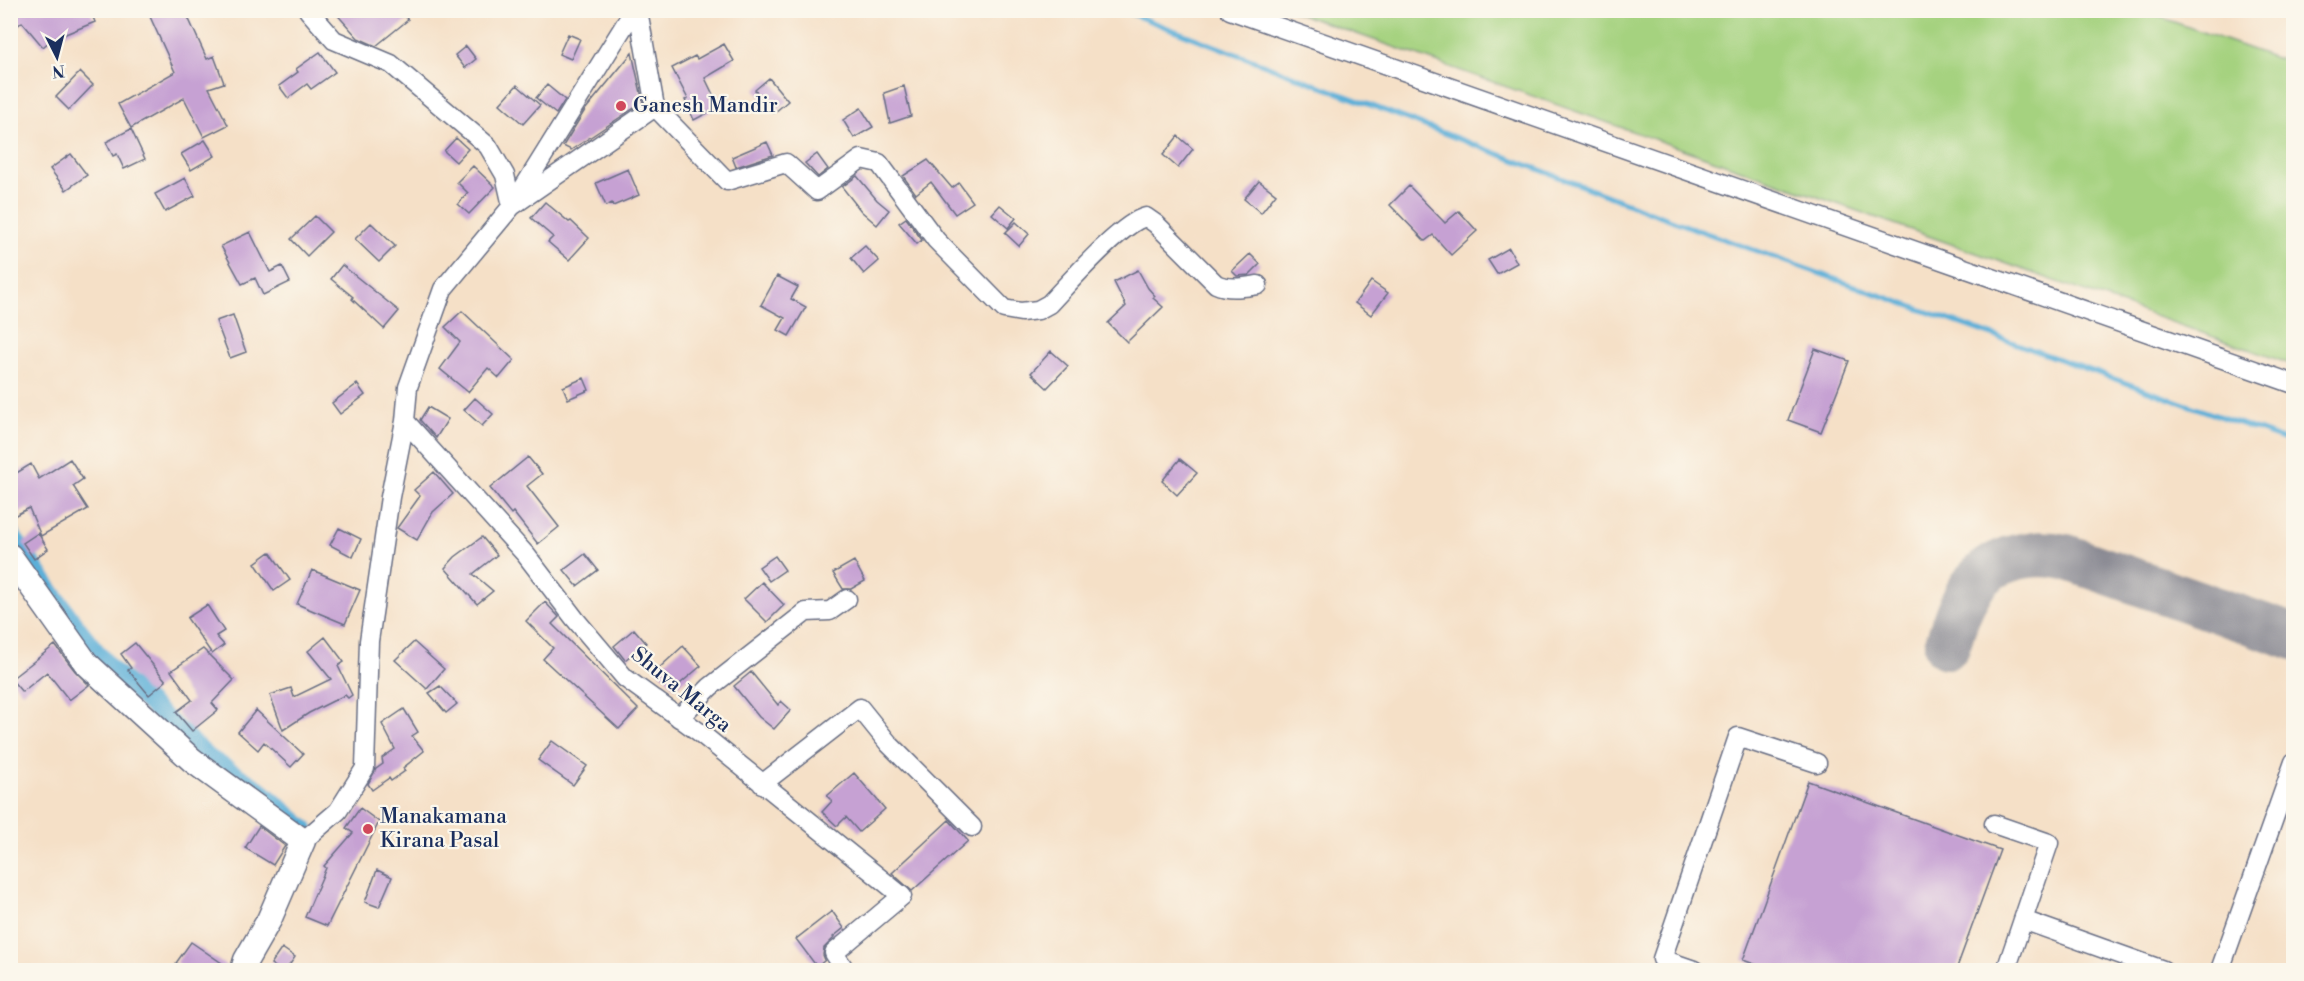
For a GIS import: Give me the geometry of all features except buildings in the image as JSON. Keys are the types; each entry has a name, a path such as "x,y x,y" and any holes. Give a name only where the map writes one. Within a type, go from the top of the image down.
{"main road":[{"path":"10,556 86,663 192,760 303,841 269,920 246,960 243,970"}],"street":[{"path":"308,10 334,39 391,64 488,146 505,175 512,206"},
{"path":"303,841 338,811 366,768 369,641 390,497 405,421 408,387 443,289 512,206 636,10"},
{"path":"636,10 656,107 727,181 786,164 818,191 861,159 879,163 936,240 1004,309 1021,312 1038,310 1049,304 1122,230 1139,218 1146,217 1156,224 1216,284 1223,288 1258,285"},
{"path":"1230,10 2294,384"},
{"path":"512,206 656,107"},
{"name":"Shuva Marga","path":"405,421 526,555 575,619 625,678 821,829 902,896 834,953 845,970"},
{"path":"679,718 710,687 806,612 830,611 847,599"},
{"path":"762,784 860,708 889,744 972,827"},
{"path":"1694,970 1662,959 1738,737 1817,763"},
{"path":"2220,970 2294,762"},
{"path":"1994,824 2049,843 2006,970"},
{"path":"2023,920 2163,970"}],"green space":[{"path":"2140,10 2293,64 2293,365 1292,11"}],"waterway":[{"path":"1121,10 1695,229 2294,443"},
{"path":"10,533 71,619 108,666 208,757 259,789 305,829"}],"taxiway":[{"path":"1947,646 1961,606 1976,581 1998,564 2038,554 2066,557 2294,637"}],"place":[{"name":"Ganesh Mandir","path":"621,106"},
{"name":"Manakamana Kirana Pasal","path":"368,829"}]}
